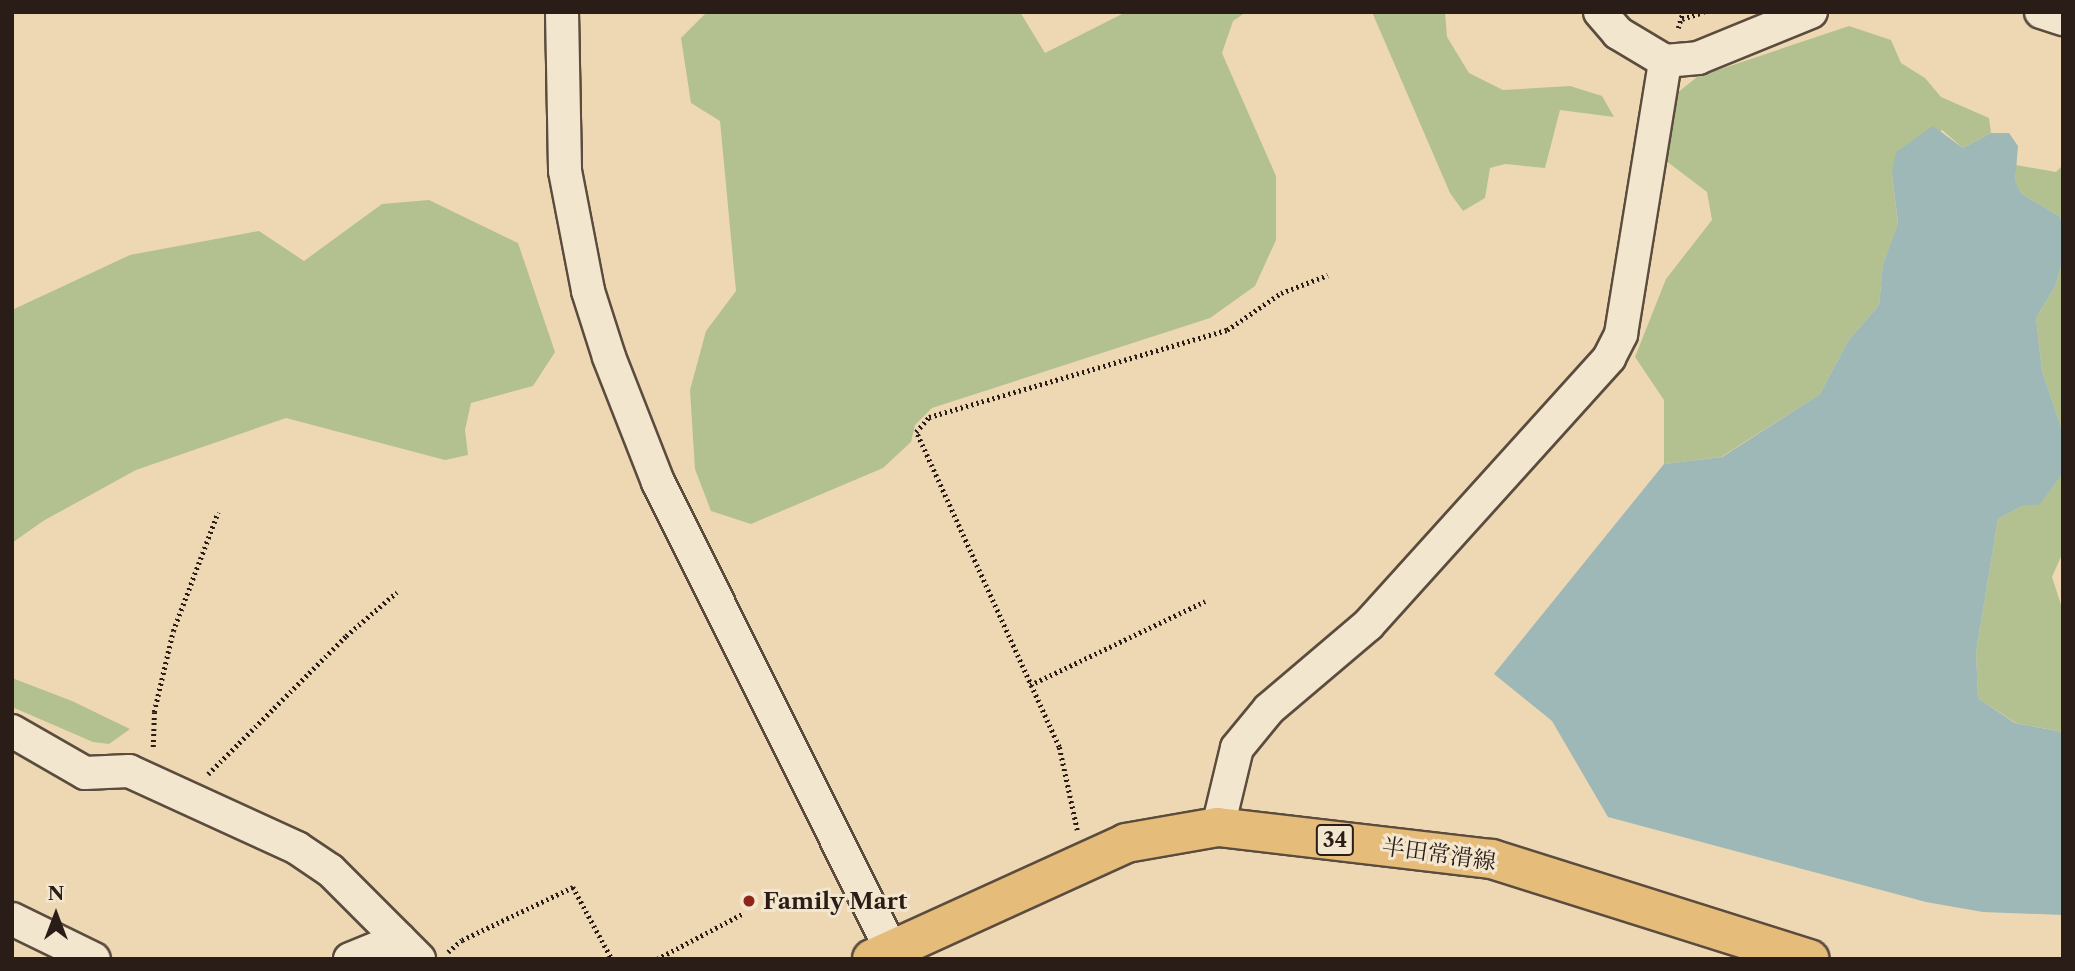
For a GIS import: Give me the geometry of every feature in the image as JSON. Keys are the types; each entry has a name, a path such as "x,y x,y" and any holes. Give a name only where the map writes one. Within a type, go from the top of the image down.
{"main road":[{"name":"半田常滑線","path":"886,956 1126,843 1219,827 1492,859 1810,959"}],"street":[{"path":"562,12 565,171 588,291 609,357 658,482 886,956"},
{"path":"1600,12 1618,33 1665,61 1698,58 1811,12"},
{"path":"2041,12 2063,19"},
{"path":"1219,827 1237,748 1269,709 1368,625 1609,358 1621,334 1665,61"},
{"path":"12,731 85,773 129,771 313,858 409,949"},
{"path":"12,919 94,959"},
{"path":"350,959 409,949"}],"path":[{"path":"1681,20 1704,12"},
{"path":"1084,862 1059,747 918,444 921,423 1227,330 1281,293 1328,275"},
{"path":"154,782 154,712 173,631 218,512"},
{"path":"192,799 208,774 346,636 397,592"},
{"path":"1030,685 1205,601"},
{"path":"441,959 462,940 573,887 612,959"},
{"path":"657,959 744,913"}],"green space":[{"path":"707,12 1020,12 1045,53 1126,12 1246,12 1233,21 1222,53 1276,176 1276,240 1255,286 1210,318 932,408 915,425 911,442 883,468 751,524 711,511 695,469 690,390 706,331 736,291 720,121 691,103 681,38"},
{"path":"1372,12 1445,12 1447,37 1469,73 1503,90 1570,86 1602,96 1614,117 1560,110 1545,168 1505,164 1490,168 1485,198 1463,211 1450,193"},
{"path":"1849,26 1891,40 1901,63 1925,78 1941,97 1989,118 1991,133 1963,148 1942,130 1892,173 1898,225 1883,264 1879,305 1848,341 1820,394 1721,457 1664,464 1664,400 1635,357 1666,279 1712,220 1707,192 1661,157 1671,98 1697,77"},
{"path":"2016,165 2056,172 2063,165 2063,224 2059,216 2022,194 2015,183"},
{"path":"429,200 518,243 555,352 533,386 471,403 465,430 468,455 445,460 286,418 136,470 43,521 12,543 12,310 130,255 259,231 304,261 382,204"},
{"path":"2063,259 2063,433 2042,371 2036,318 2055,287"},
{"path":"2063,473 2063,552 2052,577 2063,611 2063,732 2016,723 1978,698 1976,652 1998,519 2022,506 2040,503"},
{"path":"12,678 72,701 130,729 109,744 93,742 12,707"}],"water":[{"path":"1933,126 1963,148 1991,133 2009,133 2018,146 2015,182 2022,194 2059,216 2063,224 2063,259 2055,287 2036,318 2042,371 2063,433 2063,473 2040,504 2022,506 1998,519 1976,652 1978,698 2015,723 2063,732 2063,915 1983,912 1926,902 1608,817 1552,721 1494,674 1664,464 1722,457 1820,394 1848,341 1879,305 1883,264 1898,224 1892,173 1896,152"}],"place":[{"name":"Family Mart","path":"749,901"}]}
